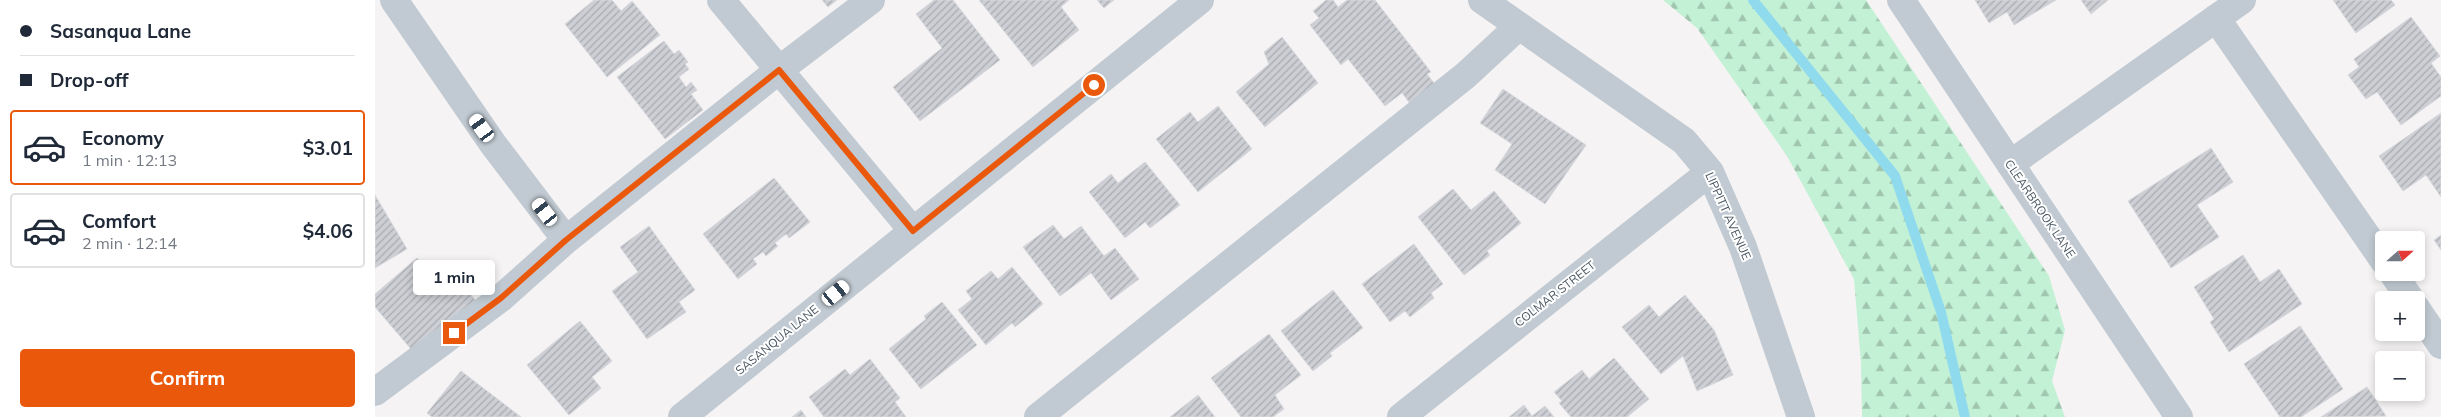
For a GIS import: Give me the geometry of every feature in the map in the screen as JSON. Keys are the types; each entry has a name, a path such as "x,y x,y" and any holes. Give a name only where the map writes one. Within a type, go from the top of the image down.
{"street":[{"path":"394,0 493,144 566,240"},
{"path":"721,0 913,231"},
{"path":"375,392 501,298 566,240 779,70 871,0"},
{"name":"SASANQUA LANE","path":"682,417 1200,0"},
{"name":"LIPPITT AVENUE","path":"1482,0 1684,141 1710,172 1743,247 1792,415"},
{"name":"CLEARBROOK LANE","path":"1901,0 2179,417"},
{"path":"2010,164 2242,0"},
{"path":"2216,18 2375,248"},
{"path":"1037,417 1466,75 1519,26"},
{"name":"COLMAR STREET","path":"1401,417 1710,172"},
{"path":"2425,321 2441,344"}],"green space":[{"path":"1663,0 1866,0 2049,276 2065,330 2052,381 2065,417 1862,417 1861,363 1854,279 1787,156 1697,28"}],"building":[{"path":"594,0 612,0 621,11 632,1 660,35 607,77 565,24"},
{"path":"822,0 837,0 828,7"},
{"path":"934,0 953,0 1000,60 920,121 893,87 942,48 916,14"},
{"path":"979,0 1069,0 1061,7 1079,30 1033,67"},
{"path":"1097,0 1114,0 1104,8"},
{"path":"1326,0 1333,0 1338,7 1347,0 1375,0 1431,72 1427,74 1437,87 1412,106 1402,93 1385,106 1348,59 1341,65 1310,25 1319,18 1313,11"},
{"path":"1975,0 2056,0 2014,25 2007,12 1989,23"},
{"path":"2081,0 2108,0 2091,14"},
{"path":"2333,0 2391,0 2395,5 2356,33"},
{"path":"2411,17 2440,56 2431,63 2441,77 2441,96 2401,125 2377,92 2366,99 2348,75 2359,67 2354,59"},
{"path":"1282,37 1318,83 1265,127 1236,92 1269,64 1264,52"},
{"path":"664,41 674,54 679,50 688,62 685,64 689,69 679,77 686,87 691,82 697,90 691,94 703,110 665,139 617,77"},
{"path":"1503,89 1586,145 1545,204 1495,170 1512,144 1480,123"},
{"path":"1218,106 1252,149 1198,192 1156,139 1190,112 1198,122"},
{"path":"2441,113 2441,197 2426,175 2403,191 2379,156"},
{"path":"2211,148 2233,182 2197,205 2219,237 2171,268 2128,201"},
{"path":"1145,162 1180,205 1150,228 1145,222 1125,238 1089,192 1111,174 1118,183"},
{"path":"774,178 810,222 789,238 786,234 775,243 778,246 766,256 763,252 753,259 757,264 738,279 703,234"},
{"path":"1453,189 1471,210 1494,191 1521,223 1487,251 1490,255 1464,275 1418,217"},
{"path":"375,195 407,249 375,268"},
{"path":"1053,225 1064,239 1081,226 1104,256 1115,248 1139,279 1111,300 1091,273 1060,296 1023,247"},
{"path":"649,226 695,290 679,302 686,312 647,339 612,291 638,272 620,247"},
{"path":"2441,235 2441,250 2434,240"},
{"path":"1414,244 1443,284 1431,293 1434,298 1410,317 1405,311 1390,322 1362,284"},
{"path":"2243,255 2260,282 2279,269 2302,304 2229,352 2210,322 2214,319 2194,287"},
{"path":"417,258 435,280 429,285 438,295 458,280 477,302 416,355 375,307 375,294"},
{"path":"1012,267 1043,304 1015,327 1012,323 986,345 958,310 972,299 966,291 991,271 998,279"},
{"path":"1333,290 1363,328 1330,353 1332,356 1313,371 1281,331"},
{"path":"1685,295 1714,330 1733,375 1697,391 1683,356 1661,374 1622,327 1649,305 1659,317"},
{"path":"942,302 977,345 921,389 889,349 926,319 924,316"},
{"path":"580,321 612,361 592,377 601,388 569,415 527,365"},
{"path":"2300,326 2343,389 2301,417 2280,417 2244,364"},
{"path":"1269,334 1301,375 1275,395 1284,409 1273,417 1241,417 1211,378"},
{"path":"1614,358 1649,399 1627,417 1571,417 1559,403 1562,401 1554,392 1582,370 1589,379"},
{"path":"870,359 900,398 895,402 906,417 824,417 809,397 845,369 850,375"},
{"path":"461,371 521,417 432,417 427,413"},
{"path":"2367,387 2386,416 2321,417"},
{"path":"1198,395 1215,417 1170,417"},
{"path":"1524,405 1532,416 1545,406 1554,417 1509,417"},
{"path":"801,410 806,417 792,417"}],"waterway":[{"path":"1753,0 1895,176 1941,312 1965,417"}],"route":[{"path":"454,333 501,298 566,240 779,70 913,231 1094,85"}]}
